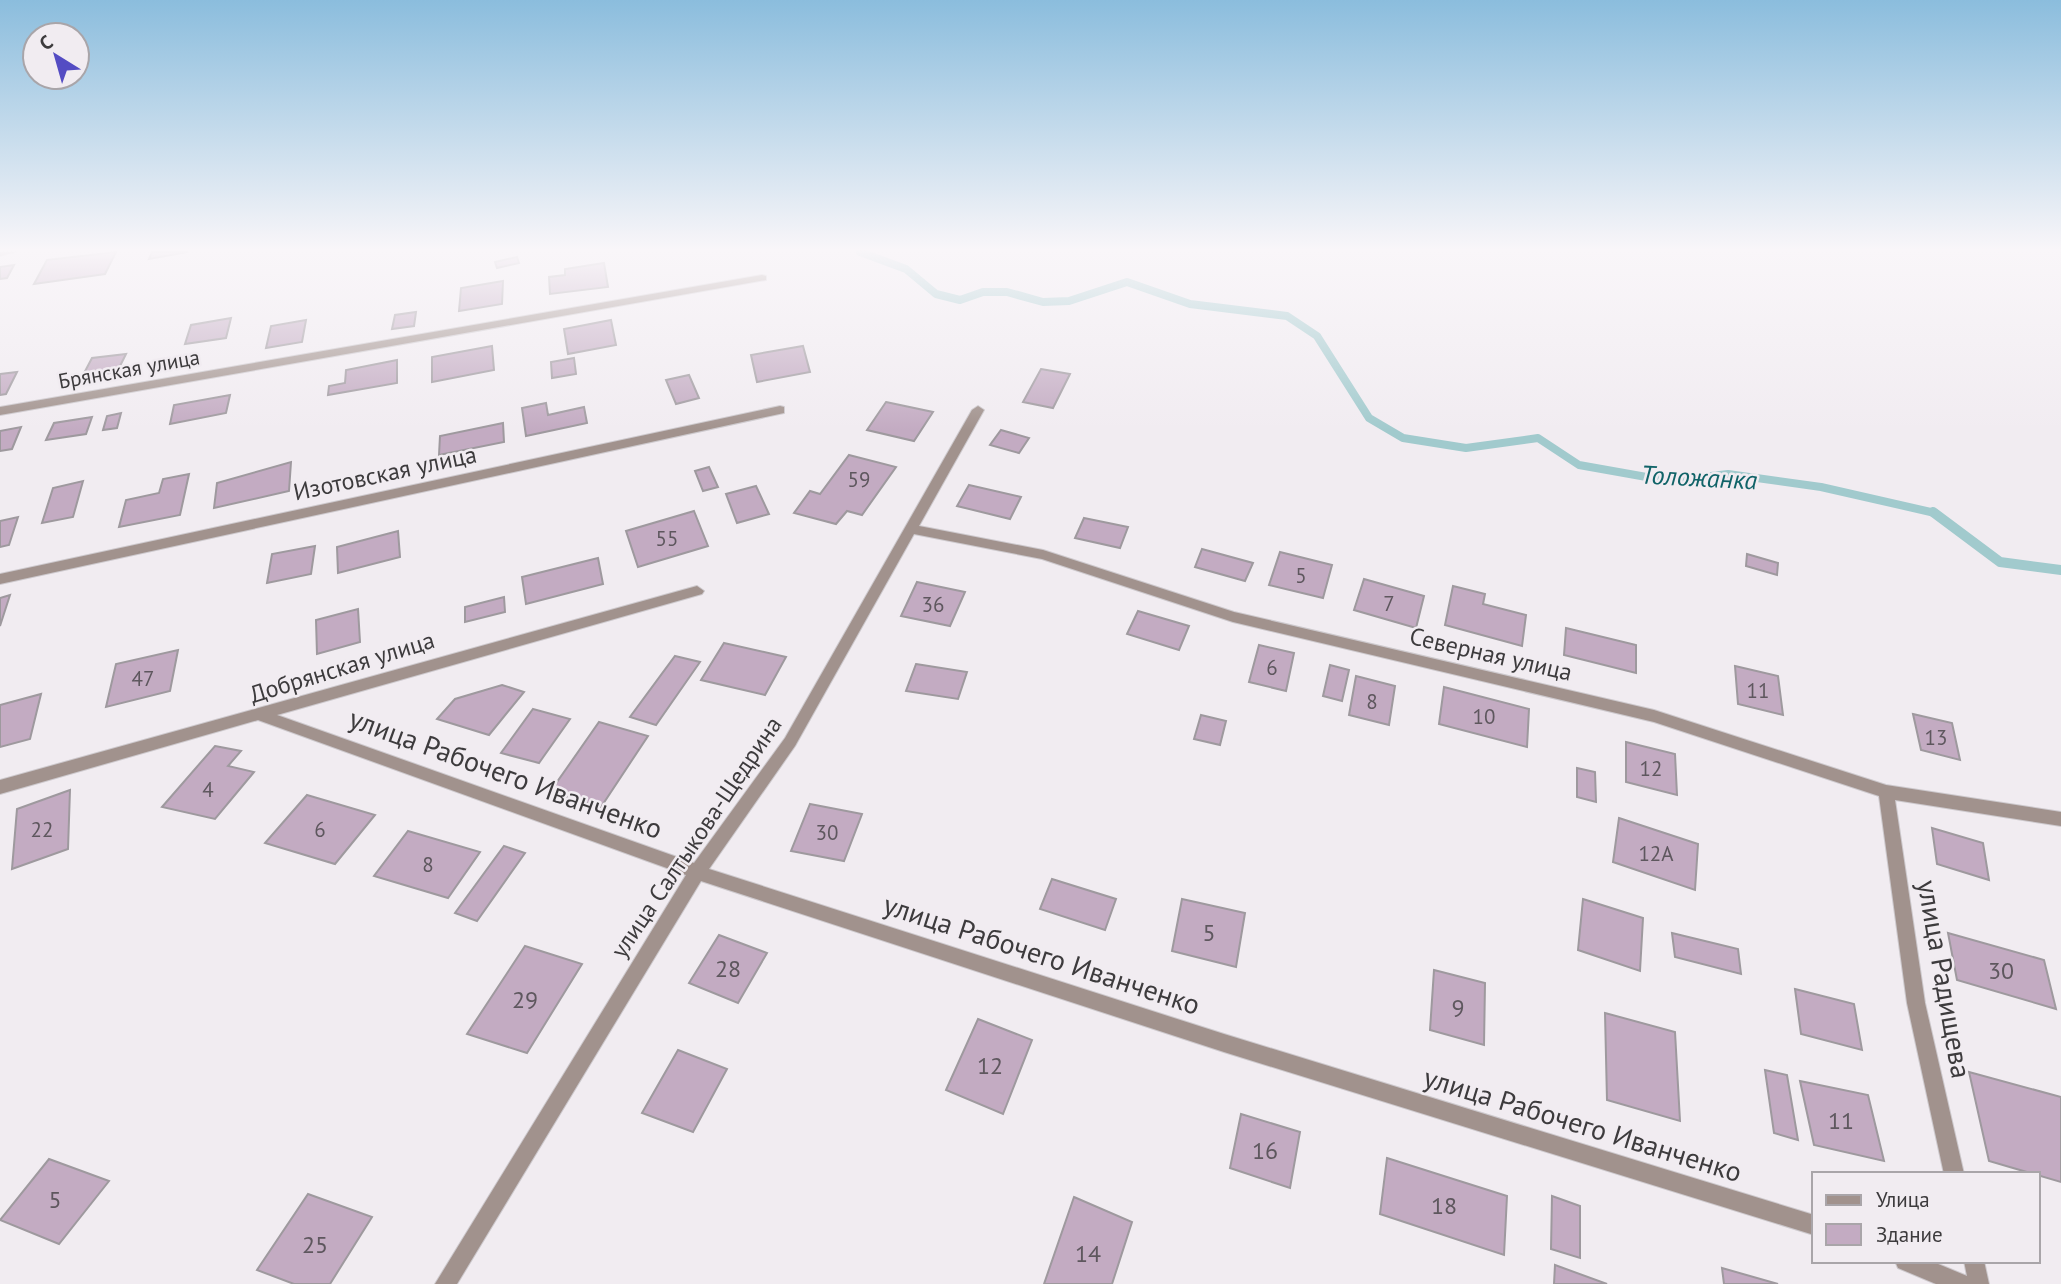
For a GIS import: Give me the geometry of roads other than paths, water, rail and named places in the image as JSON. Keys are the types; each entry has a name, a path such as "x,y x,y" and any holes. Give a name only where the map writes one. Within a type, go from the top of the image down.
{"street":[{"name":"Брянская улица","path":"0,411 568,312"},
{"name":"Изотовская улица","path":"0,579 780,410"},
{"name":"улица Салтыкова-Щедрина","path":"445,1284 697,872 790,742 978,410"},
{"name":"Северная улица","path":"910,529 1044,555 1233,617 1654,716 1886,792 2061,819"},
{"name":"Добрянская улица","path":"0,787 260,715 361,683 697,591"},
{"name":"улица Рабочего Иванченко","path":"260,715 697,872 1224,1043 1812,1224"},
{"name":"улица Радищева","path":"1886,792 1916,1003 1954,1172"},
{"path":"1910,1263 1961,1284"},
{"path":"1974,1263 1979,1284"}],"waterway":[{"name":"Толожанка","path":"1254,312 1287,316 1317,336 1369,418 1403,438 1466,448 1538,438 1579,465 1669,481 1728,474 1821,487 1934,513"},
{"name":"Толожанка","path":"1934,513 2000,562 2061,570"}]}
